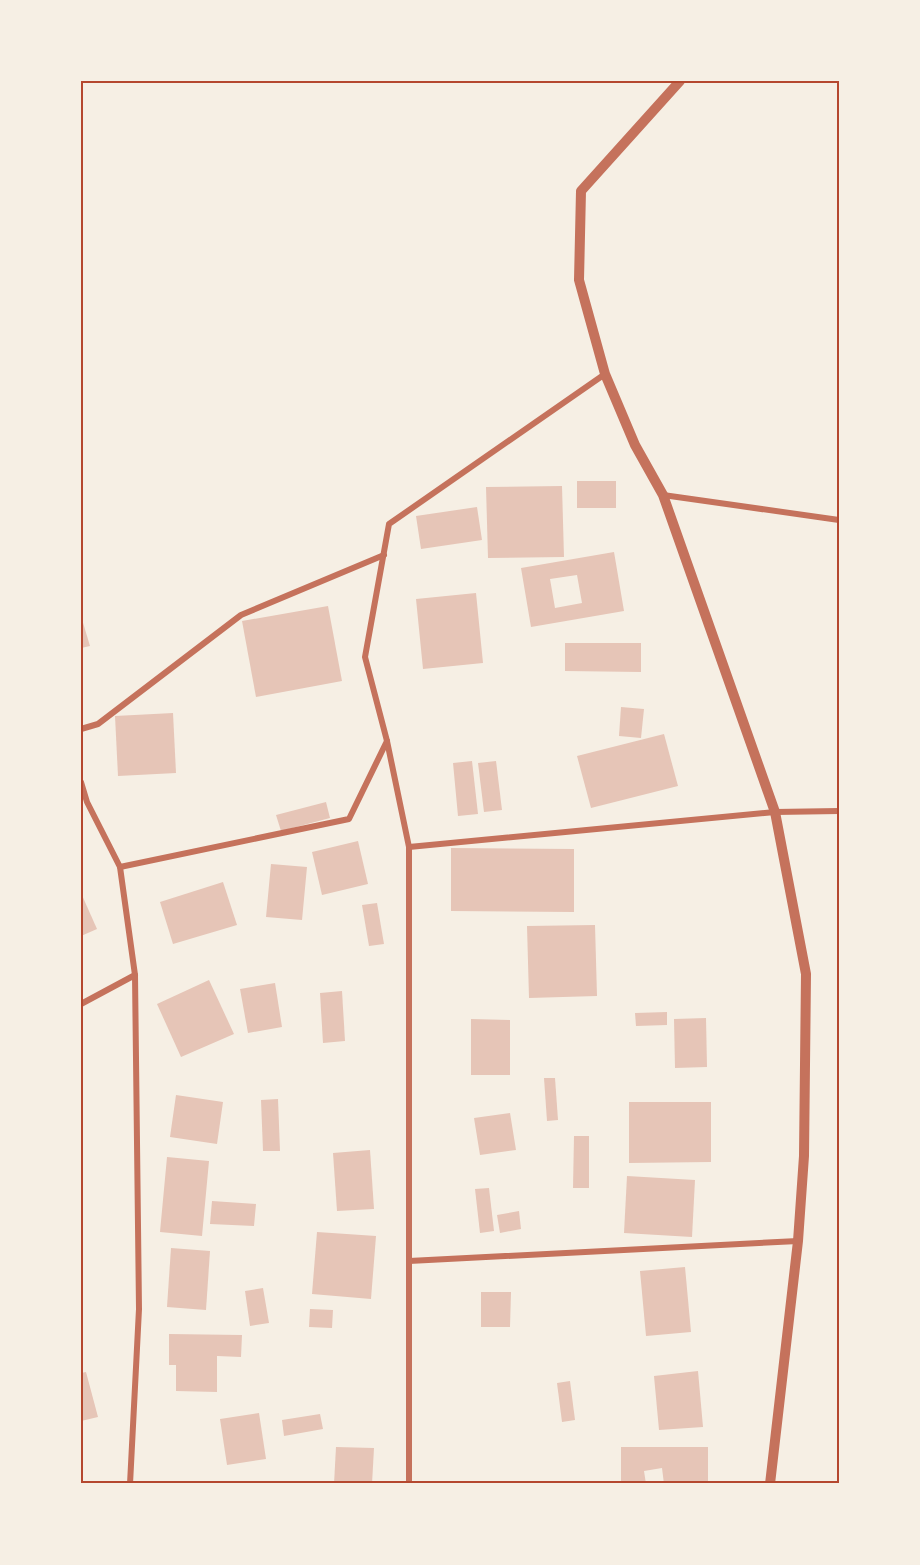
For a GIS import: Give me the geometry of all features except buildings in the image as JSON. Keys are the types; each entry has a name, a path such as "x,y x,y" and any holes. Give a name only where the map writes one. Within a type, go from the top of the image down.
{"street":[{"path":"680,81 581,191 579,280 605,374 635,445 663,495 775,813 806,974 804,1156 798,1241 770,1484"},
{"path":"409,1484 409,847 387,741 365,657 389,524 605,374"},
{"path":"663,495 839,520"},
{"path":"81,729 98,724 241,615 384,555"},
{"path":"120,867 349,819 387,741"},
{"path":"81,782 87,802 120,867 135,975 140,1309 130,1484"},
{"path":"409,847 775,813 839,811"},
{"path":"81,1004 135,975"},
{"path":"409,1262 798,1241"}]}
